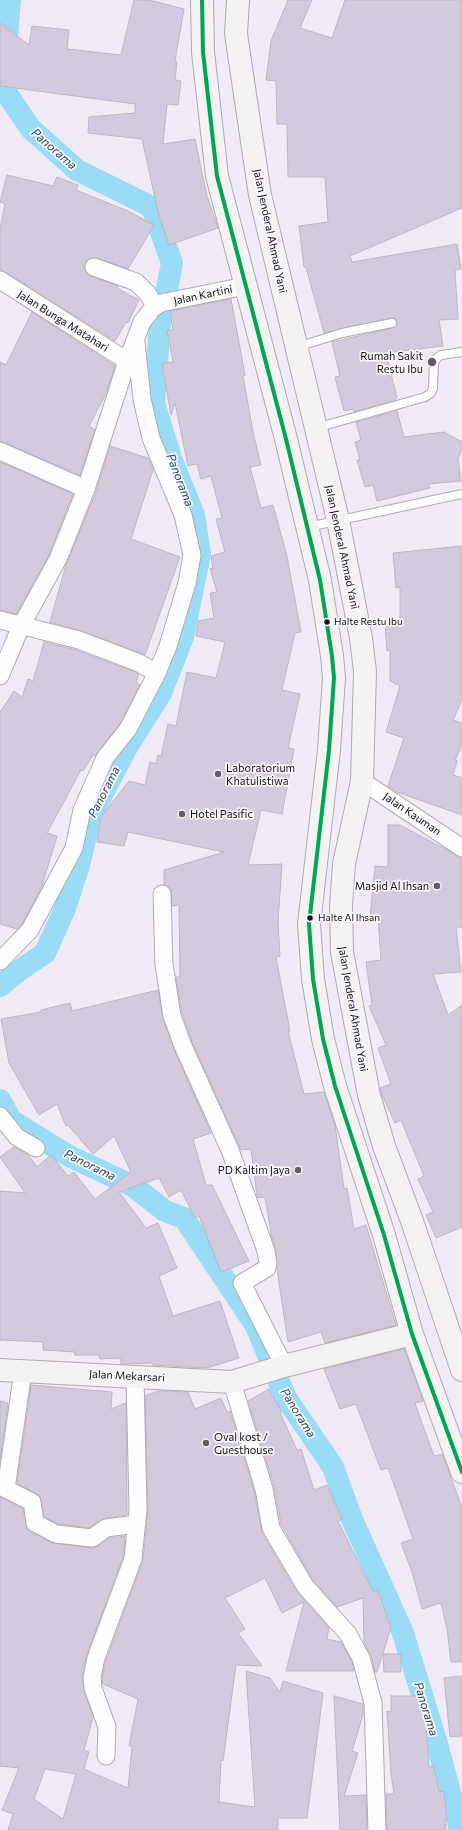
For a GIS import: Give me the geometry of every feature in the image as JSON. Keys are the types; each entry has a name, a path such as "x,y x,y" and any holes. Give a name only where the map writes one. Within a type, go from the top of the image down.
{"main road":[{"path":"202,0 203,52 217,176 308,527 320,580 334,678 327,778 309,924 313,979 323,1039 335,1086 384,1235 412,1334 462,1472"},
{"name":"Jalan Jenderal Ahmad Yani","path":"238,0 236,34 260,194 338,520 361,638 365,671 362,781 344,864 341,906 342,952 369,1095 384,1146 412,1221 460,1362"},
{"name":"Jalan Mekarsari","path":"0,1370 232,1382 412,1334"}],"street":[{"path":"0,676 21,626 58,559 86,489 127,360 142,322 158,304 136,282 94,267"},
{"name":"Jalan Bunga Matahari","path":"0,280 127,360"},
{"name":"Jalan Kartini","path":"158,304 245,286"},
{"path":"0,961 30,930 74,848 82,810 105,758 128,729 157,673 168,646 187,583 192,555 183,515 151,438 142,399 136,338"},
{"path":"0,451 86,489"},
{"path":"0,620 78,640 139,664 157,673"},
{"name":"Jalan Kauman","path":"362,781 462,848"},
{"path":"162,894 164,964 172,1016 183,1046 230,1150 268,1259 267,1268 242,1283 271,1371"},
{"path":"0,1116 17,1137 36,1148"},
{"path":"23,1371 6,1489 32,1502 35,1523 56,1534 92,1538 106,1528 137,1524"},
{"path":"106,1756 107,1727 93,1688 93,1669 134,1559 138,1509 135,1377"},
{"path":"232,1382 264,1489 271,1528 305,1586 348,1634 361,1658 372,1703 377,1830"}],"lane":[{"path":"296,348 342,333 392,323"},
{"path":"315,428 426,397 431,393 433,388 434,363 437,358 441,355 462,352"},
{"path":"308,527 462,494"}],"building":[{"path":"134,0 149,0 184,9 175,61 177,62 175,80 181,81 178,105 167,104 163,144 195,139 207,196 218,228 169,245 158,212 142,139 88,133 89,117 135,113 135,104 0,86 0,23 29,45 32,26 69,30 67,49 121,55"},
{"path":"288,0 312,0 300,28 332,38 345,0 462,0 462,208 350,256 352,262 457,244 461,269 455,270 458,319 439,320 443,346 394,352 396,360 388,361 397,398 395,400 354,412 353,409 344,411 335,377 340,376 332,342 393,328 397,322 396,319 391,318 324,333 306,267 304,267 299,226 328,222 325,177 288,177 287,124 277,124 276,81 266,80 271,41"},
{"path":"7,175 53,186 57,177 78,185 76,190 128,211 154,225 128,269 97,258 88,259 84,264 84,269 90,276 118,286 117,288 139,300 128,323 126,322 115,341 0,270 0,229 5,204 0,202"},
{"path":"231,299 245,375 243,376 253,432 261,465 250,467 261,508 273,505 287,556 301,632 295,633 282,690 300,694 288,748 294,749 282,814 261,810 248,865 282,864 278,922 280,956 276,957 290,1031 288,1031 304,1094 324,1092 335,1125 344,1189 347,1188 354,1229 366,1225 396,1325 325,1343 321,1332 288,1342 277,1269 276,1249 272,1238 265,1197 258,1198 257,1195 251,1149 241,1150 192,1042 182,1013 176,977 180,977 179,905 172,906 171,889 164,885 164,870 224,852 128,832 124,846 97,842 101,817 129,781 145,785 150,762 156,764 158,755 161,756 168,724 176,726 187,672 216,678 225,642 196,636 198,621 214,618 210,593 217,592 210,568 213,569 211,556 225,552 216,519 222,518 211,476 201,479 197,464 188,466 175,403 171,415 162,364 173,362 167,331 173,330 170,311"},
{"path":"32,312 115,366 105,396 89,426 95,430 80,475 0,441 0,362 6,365"},
{"path":"397,411 404,437 444,432 462,442 462,449 458,459 461,481 428,484 430,488 377,501 373,485 365,487 357,460 360,460 355,442 361,440 356,422"},
{"path":"110,446 148,458 153,470 131,539 180,557 145,655 82,631 50,622 66,565 96,492"},
{"path":"0,462 73,494 49,555 16,614 0,610"},
{"path":"462,546 462,700 453,720 462,723 462,745 455,760 457,761 453,775 462,778 462,815 397,792 388,786 404,738 386,732 400,686 390,681 390,650 387,651 385,624 400,622 400,587 396,588 393,553"},
{"path":"44,642 76,650 135,672 139,674 136,682 140,685 120,724 95,756 93,755 83,771 81,770 47,833 57,836 42,886 22,924 17,929 0,924 0,712 14,691 22,697 28,679 33,681"},
{"path":"388,825 400,825 462,858 462,928 456,926 461,972 433,974 448,1015 462,1005 462,1227 436,1238 426,1215 433,1212 418,1179 424,1176 401,1120 395,1123 381,1093 380,1088 391,1084 378,1048 386,1045 369,1006 372,1005 366,962 381,960 378,918 370,917 375,866 388,867"},
{"path":"158,990 163,1019 174,1049 211,1133 193,1139 206,1185 212,1185 249,1261 221,1272 199,1216 195,1218 181,1190 169,1197 159,1178 119,1192 146,1228 158,1223 177,1268 159,1276 173,1316 220,1301 239,1358 207,1368 153,1365 152,1363 121,1364 121,1358 100,1359 99,1355 75,1355 75,1352 43,1350 43,1342 0,1340 0,1191 25,1193 0,1157 14,1147 29,1156 37,1167 51,1155 68,1176 74,1172 95,1199 131,1172 114,1136 93,1154 68,1125 66,1126 57,1104 39,1115 9,1063 1,1019 41,1012 41,1010 70,1003 72,1011"},
{"path":"404,1349 423,1401 415,1403 434,1456 442,1454 462,1507 462,1662 451,1662 447,1629 441,1603 422,1609 412,1572 401,1543 413,1539 388,1468 381,1470 356,1404 340,1409 324,1369"},
{"path":"31,1385 112,1392 111,1409 126,1403 127,1515 104,1518 89,1528 59,1524 44,1517 40,1496 17,1483"},
{"path":"269,1389 282,1412 280,1413 297,1450 301,1449 314,1490 327,1485 342,1519 338,1521 373,1592 378,1590 391,1628 377,1672 375,1672 371,1655 364,1642 363,1598 337,1607 313,1580 281,1524 274,1486 248,1401"},
{"path":"158,1391 188,1392 195,1409 221,1398 227,1412 230,1411 254,1491 262,1533 296,1591 329,1628 327,1639 341,1642 352,1662 354,1671 286,1671 304,1602 282,1613 265,1578 225,1598 245,1629 238,1633 262,1666 236,1665 223,1761 221,1760 219,1802 255,1807 246,1671 270,1678 280,1692 283,1681 323,1693 307,1818 278,1818 278,1830 8,1830 13,1814 2,1810 19,1768 0,1766 0,1497 23,1509 27,1529 52,1543 91,1548 98,1546 110,1538 125,1536 123,1557 87,1654 82,1678 84,1691 93,1717 84,1750 89,1752 84,1769 128,1788 132,1746 129,1746 138,1699 103,1684 102,1678 106,1661 143,1560 148,1509 145,1396","holes":["45,1769 76,1774 63,1819 34,1799"]},
{"path":"0,1401 8,1403 0,1461"},
{"path":"383,1654 401,1654 401,1672 384,1672"},
{"path":"462,1676 462,1736 450,1737 444,1678"},
{"path":"334,1696 363,1704 363,1715 352,1751 358,1753 344,1796 366,1795 367,1830 340,1830"},
{"path":"391,1696 424,1696 429,1767 434,1766 439,1792 444,1791 447,1820 445,1820 446,1830 387,1830 386,1794 394,1794 391,1774 387,1711 391,1712"}],"waterway":[{"name":"Panorama","path":"0,986 17,972 45,953 64,911 79,865 91,816 126,749 161,693 183,637 200,554 194,515 171,458 154,403 160,325 172,263 152,207 77,170 31,129 3,88 10,0"},
{"name":"Panorama","path":"0,1100 11,1120 69,1156 133,1186 165,1211 184,1218 256,1326 286,1398 333,1467 351,1517 403,1633 437,1744 460,1830"}],"transit line":[{"path":"202,0 203,52 217,176 286,439 320,580 332,656 334,678 329,750 309,924 313,979 323,1039 335,1086 384,1235 412,1334 462,1472"}],"place":[{"name":"Rumah Sakit Restu Ibu","path":"432,362"},
{"name":"Halte Restu Ibu","path":"327,622"},
{"name":"Laboratorium Khatulistiwa","path":"218,774"},
{"name":"Hotel Pasific","path":"182,814"},
{"name":"Masjid Al Ihsan","path":"437,886"},
{"name":"Halte Al Ihsan","path":"310,918"},
{"name":"PD Kaltim Jaya","path":"298,1170"},
{"name":"Oval kost / Guesthouse","path":"206,1443"}]}
